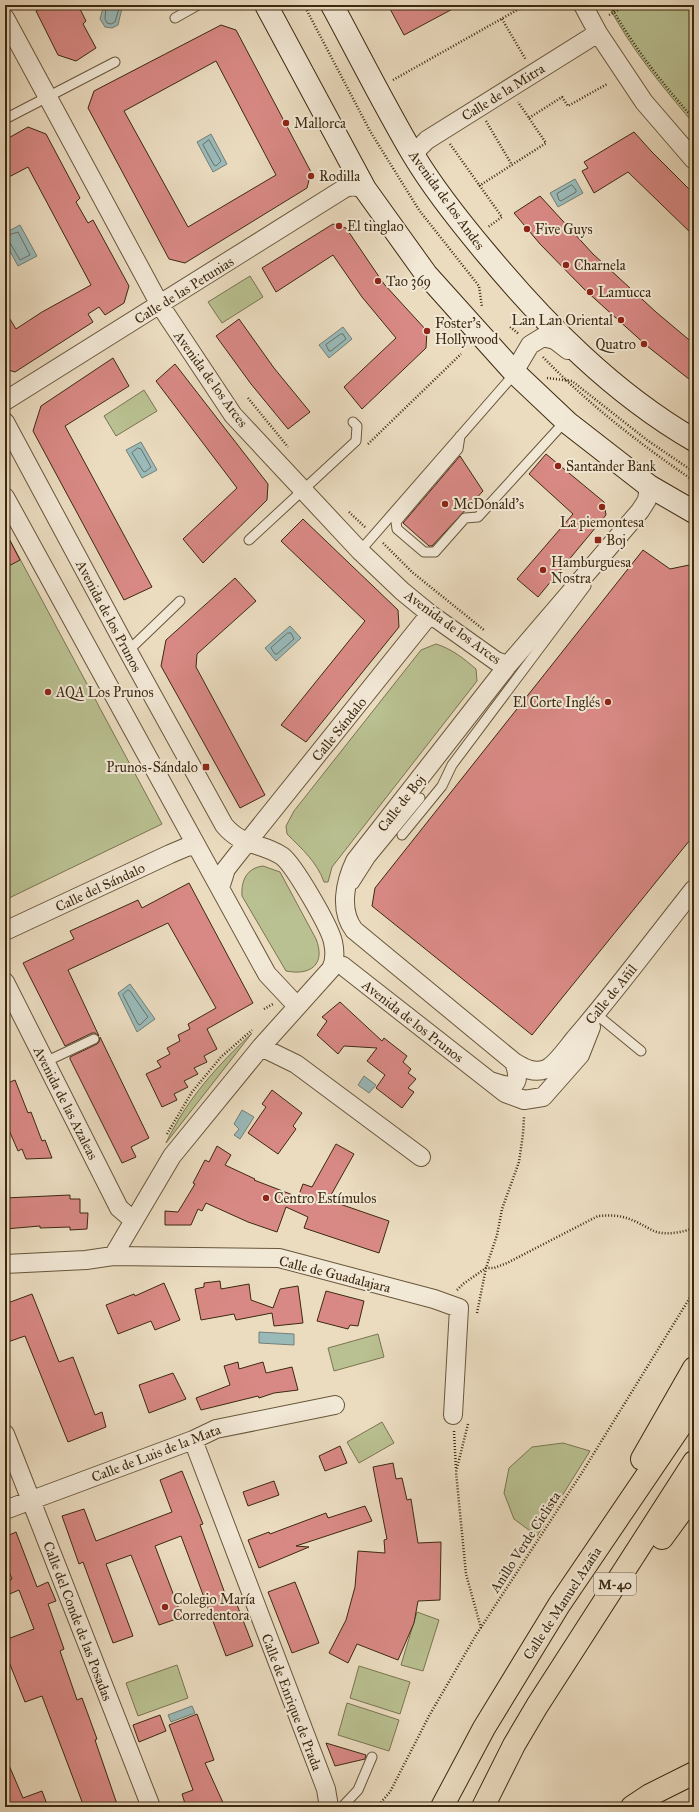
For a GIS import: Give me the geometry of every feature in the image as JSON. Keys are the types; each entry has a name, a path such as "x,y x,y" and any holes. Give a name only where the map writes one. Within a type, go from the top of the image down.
{"highway":[{"path":"559,1604 694,1368"},
{"name":"Calle de Manuel Azaña","path":"442,1807 484,1728 559,1604 694,1406"},
{"name":"M-40","path":"483,1807 514,1745 537,1706 694,1462"},
{"path":"537,1706 694,1494"},
{"path":"632,1807 650,1795 694,1773"}],"main road":[{"path":"266,5 365,189 426,274 514,372 568,423 649,486 694,512"},
{"name":"Avenida de los Andes","path":"332,5 415,158 458,219 503,274 531,306 597,370 639,403 691,436"}],"street":[{"path":"582,5 598,33 644,102 694,160"},
{"name":"Avenida de los Arces","path":"5,18 160,305 233,415 360,551 402,591 430,614 496,661 508,665"},
{"name":"Calle de la Mitra","path":"415,158 418,149 427,140 598,33"},
{"name":"Calle de las Petunias","path":"5,401 345,188 353,186 365,189"},
{"name":"Avenida de los Andes","path":"530,345 543,337 555,340 587,366 597,370"},
{"path":"514,372 530,345"},
{"name":"Avenida de los Prunos","path":"5,422 128,651 224,825 229,831 247,843 270,850 288,861 330,934 334,950 334,963 343,966 505,1093 524,1100"},
{"name":"Calle de Boj","path":"514,1062 354,930 348,923 345,911 345,894 349,874 355,861 508,665 640,511 646,500 649,486"},
{"path":"5,497 267,974 282,992 297,1006"},
{"name":"Calle Sándalo","path":"247,843 430,614"},
{"path":"220,888 226,869 247,843"},
{"name":"Calle del Sándalo","path":"5,931 183,848 189,846 197,847"},
{"name":"Calle de Añil","path":"514,1062 527,1070 546,1069 559,1057 596,1014 694,888"},
{"path":"113,1256 172,1156 261,1047 331,969 334,963"},
{"name":"Avenida de las Azaleas","path":"5,982 119,1208 133,1220"},
{"path":"524,1100 543,1097 580,1055 596,1014"},
{"path":"261,1047 296,1064 421,1158"},
{"path":"490,1081 505,1086 513,1085 517,1082 518,1076 514,1062"},
{"name":"Calle de Guadalajara","path":"5,1264 86,1260 113,1256 279,1258 434,1298 459,1308 461,1416"},
{"name":"Calle de Luis de la Mata","path":"5,1510 193,1440 216,1429 335,1405"},
{"name":"Calle del Conde de las Posadas","path":"5,1434 151,1807"},
{"name":"Calle de Enrique de Prada","path":"193,1440 326,1789 329,1807"}],"lane":[{"path":"175,18 198,5"},
{"path":"5,119 115,62"},
{"path":"360,551 510,379 514,372"},
{"path":"249,540 356,441 357,426 353,422"},
{"path":"460,436 458,449 396,522 397,529 424,552 435,552 465,518 478,517 559,428 568,423"},
{"path":"402,835 442,786 452,765 579,596 608,549"},
{"path":"128,651 180,601"},
{"path":"345,911 352,886 359,874 420,798"},
{"path":"596,1014 641,1051"},
{"path":"45,1062 94,1039"},
{"path":"342,1807 358,1790 372,1757"}],"path":[{"path":"393,80 526,5"},
{"path":"610,5 657,75 694,119"},
{"path":"608,15 627,5"},
{"path":"502,19 526,60"},
{"path":"529,118 562,96 568,106 607,84"},
{"path":"479,186 546,143 518,102"},
{"path":"486,121 512,165"},
{"path":"449,144 502,218 486,228"},
{"path":"510,327 565,379 622,429 663,460 694,480"},
{"path":"544,378 565,379 572,381 647,440 694,472"},
{"path":"248,398 291,450"},
{"path":"264,1009 271,1006 282,992"},
{"path":"166,1135 192,1092 216,1063 257,1026"},
{"path":"476,1320 486,1268 497,1235 502,1209 519,1162 523,1134 524,1100"},
{"path":"448,1304 451,1297 463,1284 486,1268 494,1268 507,1263 598,1216 614,1215 632,1220 656,1232 672,1233 694,1228"},
{"name":"Anillo Verde Ciclista","path":"376,1807 390,1792 429,1716 481,1628 583,1471 694,1290"},
{"path":"456,1472 461,1416"},
{"path":"461,1416 456,1472 466,1574 481,1628"}],"green space":[{"path":"608,5 694,5 694,124 637,52"},
{"path":"250,276 263,297 222,323 208,302"},
{"path":"144,390 157,411 116,436 104,416"},
{"name":"AQA Los Prunos","path":"5,531 162,824 5,900"},
{"path":"436,644 452,651 476,669 477,681 332,867 328,882 324,882 313,862 287,834 286,826 294,811 421,650"},
{"path":"263,866 280,872 316,939 319,948 319,955 314,966 309,970 303,972 286,971 242,896 246,876 253,869"},
{"path":"252,1033 166,1143 183,1112 193,1098 215,1071"},
{"path":"378,1334 384,1357 334,1371 328,1348"},
{"path":"382,1422 394,1443 359,1463 347,1442"},
{"path":"563,1443 590,1451 537,1536 514,1519 504,1493 509,1468 532,1447"},
{"path":"417,1612 439,1620 423,1671 401,1665"},
{"path":"177,1665 188,1698 138,1716 126,1683"},
{"path":"359,1666 410,1682 400,1714 350,1698"},
{"path":"347,1703 399,1720 389,1751 338,1735"}],"water":[{"path":"102,5 125,5 122,8 118,25 112,28 105,27 100,19 103,8"},
{"path":"211,134 227,164 213,172 197,142"},
{"path":"575,179 583,193 558,207 550,193"},
{"path":"20,225 37,256 18,266 5,242 5,233"},
{"path":"343,327 352,339 329,358 319,345"},
{"path":"141,442 157,470 142,478 126,450"},
{"path":"290,626 301,638 276,661 265,648"},
{"path":"130,984 155,1019 137,1032 118,993"},
{"path":"364,1076 376,1085 369,1093 358,1085"},
{"path":"242,1110 254,1117 240,1139 234,1135 239,1129 234,1124"},
{"path":"259,1332 294,1334 294,1345 259,1343"},
{"path":"192,1706 195,1713 171,1722 168,1715"}],"building":[{"path":"48,5 78,5 86,21 83,24 96,48 76,61 58,55 36,11"},
{"path":"388,5 460,5 404,35"},
{"path":"221,25 236,30 311,172 307,188 185,263 169,259 88,108 94,91","holes":["216,61 276,175 188,227 124,111"]},
{"path":"28,127 46,134 80,198 76,202 88,223 93,220 129,286 124,303 105,315 99,307 88,314 93,322 15,372 5,369 5,311 16,329 42,312 91,285 28,167 5,179 5,140"},
{"path":"634,132 694,194 694,236 628,172 594,193 582,171 588,168 584,162"},
{"path":"540,196 593,254 656,312 694,344 694,383 647,346 585,290 540,244 514,213"},
{"path":"333,224 346,228 384,284 427,331 426,348 362,409 344,387 396,338 362,297 333,255 276,292 262,268"},
{"path":"239,319 274,368 310,412 288,429 251,384 216,336"},
{"path":"113,358 129,386 65,426 152,587 124,600 33,431 41,406"},
{"path":"175,364 268,484 267,500 203,563 183,539 237,488 156,381"},
{"path":"546,454 604,502 606,515 538,597 517,579 573,514 529,474"},
{"name":"McDonald's","path":"460,456 483,491 432,546 429,546 403,523"},
{"path":"303,519 398,610 399,627 306,742 281,725 365,621 281,541"},
{"path":"5,531 20,560 5,568"},
{"name":"El Corte Inglés","path":"643,550 670,569 694,564 694,835 532,1035 372,906 375,888"},
{"path":"235,578 256,601 197,654 196,667 265,795 240,808 161,666 166,640"},
{"path":"189,883 253,1003 207,1029 217,1049 204,1056 207,1062 194,1068 198,1074 184,1081 188,1087 174,1094 177,1100 162,1107 146,1074 161,1067 157,1061 170,1054 167,1048 180,1041 178,1035 190,1029 188,1024 216,1008 168,923 68,970 99,1036 92,1033 65,1046 23,963 74,939 70,931 138,900 142,908"},
{"path":"340,1002 382,1041 384,1038 407,1056 403,1062 411,1069 408,1073 416,1079 408,1088 414,1092 402,1108 376,1088 385,1075 367,1061 377,1048 344,1046 338,1054 317,1035 327,1021 322,1017"},
{"path":"100,1037 149,1138 131,1147 136,1157 122,1163 70,1059 70,1057 97,1044"},
{"path":"15,1080 28,1113 31,1112 42,1141 45,1140 52,1158 26,1159 22,1149 18,1151 5,1121 5,1084"},
{"path":"272,1090 302,1113 293,1126 296,1129 278,1154 248,1133 266,1107 262,1104"},
{"path":"336,1144 354,1154 331,1195 335,1197 334,1202 389,1221 379,1253 304,1228 308,1217 286,1207 277,1232 248,1222 206,1203 202,1211 198,1209 191,1225 165,1225 165,1211 178,1212 195,1184 193,1183 205,1160 209,1162 217,1146 231,1155 225,1165 255,1179 254,1180 298,1197 303,1184 312,1187"},
{"path":"70,1195 70,1199 80,1199 80,1213 88,1213 87,1229 70,1230 70,1227 40,1228 40,1226 5,1229 5,1198"},
{"path":"220,1281 221,1289 249,1284 251,1300 273,1308 280,1289 298,1286 303,1323 274,1326 272,1313 236,1320 234,1314 201,1320 195,1289 204,1287 204,1283"},
{"path":"164,1283 180,1320 155,1330 151,1321 118,1334 106,1305 134,1294 135,1296"},
{"path":"326,1291 364,1301 358,1326 350,1325 348,1329 317,1321"},
{"path":"32,1294 59,1362 73,1357 95,1415 102,1412 106,1427 68,1442 25,1336 5,1343 5,1304"},
{"path":"238,1362 239,1369 263,1362 266,1373 292,1367 298,1390 274,1393 259,1398 258,1396 201,1410 196,1398 230,1385 224,1366"},
{"path":"173,1373 186,1399 149,1413 139,1385"},
{"path":"340,1446 347,1463 325,1471 319,1456"},
{"path":"393,1463 396,1479 402,1478 407,1500 411,1499 418,1543 441,1542 440,1600 418,1601 414,1623 398,1660 357,1644 348,1663 329,1653 346,1620 355,1587 358,1551 385,1553 384,1540 387,1539 373,1467"},
{"path":"182,1471 203,1524 200,1525 227,1599 234,1597 253,1646 226,1656 181,1536 155,1546 182,1617 159,1625 131,1555 106,1564 133,1636 113,1643 83,1562 79,1564 62,1516 84,1509 96,1541 172,1512 160,1480"},
{"path":"274,1481 279,1495 248,1506 243,1492"},
{"path":"365,1506 372,1521 296,1546 309,1547 259,1568 248,1540 269,1532 270,1534 326,1513 328,1518"},
{"path":"16,1532 37,1587 48,1582 56,1601 48,1604 64,1649 60,1651 77,1700 82,1698 97,1739 95,1740 118,1807 84,1807 42,1696 25,1702 5,1652 5,1640 34,1629 19,1590 5,1596 5,1582 12,1579 5,1563 5,1537"},
{"path":"295,1582 319,1643 292,1653 268,1592"},
{"path":"197,1714 214,1760 205,1763 225,1807 186,1807 182,1794 193,1790 169,1725"},
{"path":"160,1715 166,1731 139,1742 133,1725"},
{"path":"326,1743 366,1755 365,1759 335,1766"},
{"path":"5,1756 23,1798 42,1791 48,1807 5,1807"}],"place":[{"name":"Mallorca","path":"286,123"},
{"name":"Rodilla","path":"311,176"},
{"name":"El tinglao","path":"339,226"},
{"name":"Five Guys","path":"527,229"},
{"name":"Charnela","path":"566,265"},
{"name":"Tao 369","path":"378,281"},
{"name":"Lamucca","path":"590,292"},
{"name":"Lan Lan Oriental","path":"621,320"},
{"name":"Foster's Hollywood","path":"427,331"},
{"name":"Quatro","path":"644,344"},
{"name":"Santander Bank","path":"558,466"},
{"name":"McDonald's","path":"445,504"},
{"name":"La piemontesa","path":"602,507"},
{"name":"Boj","path":"598,540"},
{"name":"Hamburguesa Nostra","path":"543,570"},
{"name":"AQA Los Prunos","path":"48,692"},
{"name":"El Corte Inglés","path":"608,702"},
{"name":"Prunos-Sándalo","path":"206,767"},
{"name":"Centro Estímulos","path":"266,1198"},
{"name":"Colegio María Corredentora","path":"165,1607"}]}
